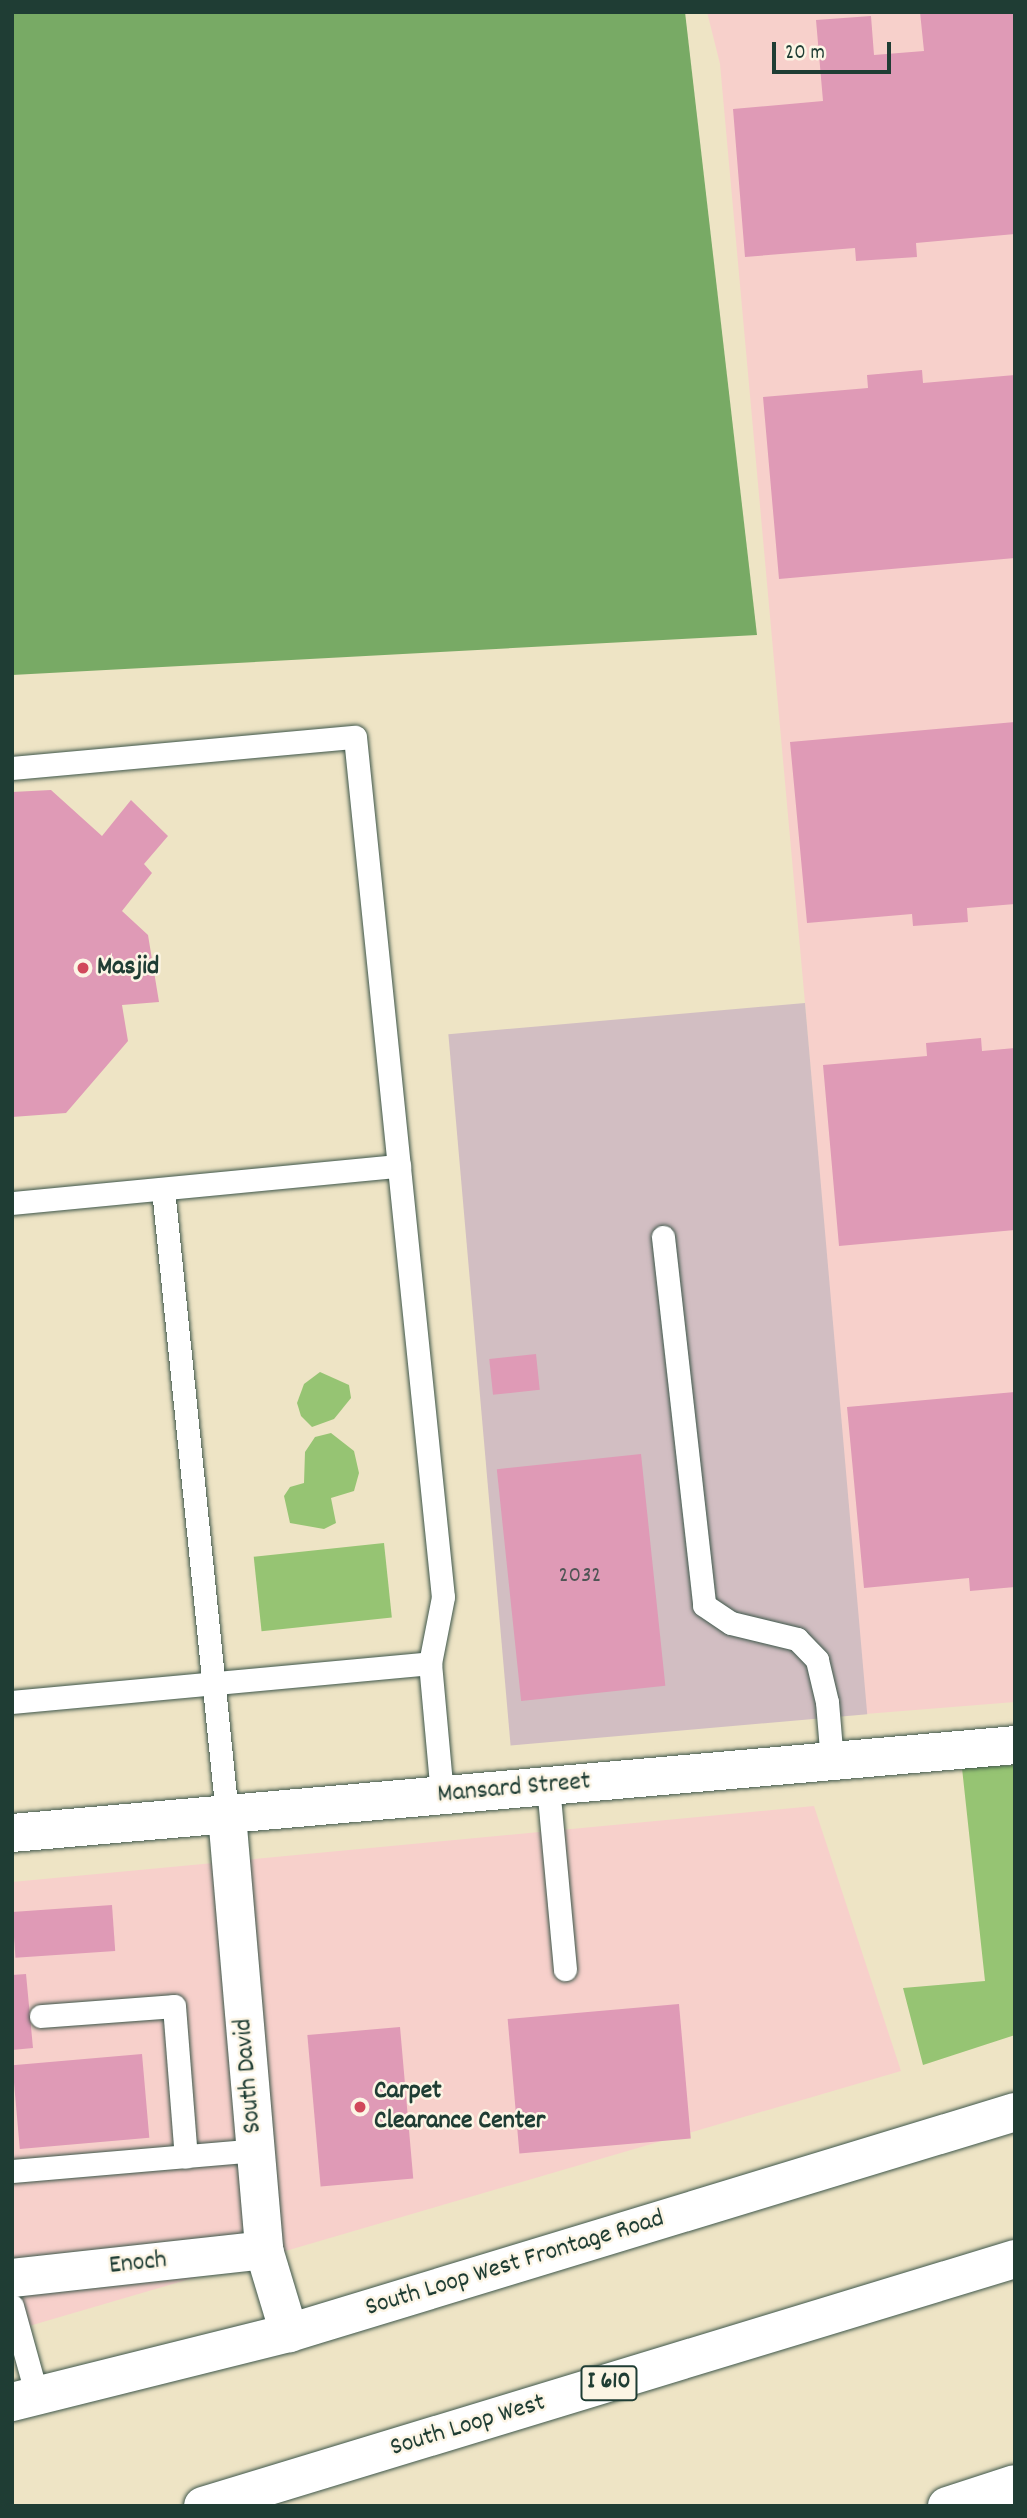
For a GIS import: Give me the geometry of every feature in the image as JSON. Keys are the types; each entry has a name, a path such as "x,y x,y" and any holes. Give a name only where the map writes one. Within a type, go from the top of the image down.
{"main road":[{"name":"Mansard Street","path":"12,1833 1015,1745"},
{"name":"South David","path":"227,1815 264,2250 289,2333"},
{"name":"South Loop West Frontage Road","path":"25,2399 289,2333 1015,2112"},
{"name":"Enoch","path":"12,2278 264,2250"},
{"name":"South Loop West","path":"203,2506 1015,2259"},
{"path":"947,2506 1015,2484"}],"lane":[{"path":"12,768 355,737 443,1597 430,1663 442,1796"},
{"path":"12,1203 399,1166"},
{"path":"163,1189 227,1815"},
{"path":"663,1237 704,1605 732,1623 797,1639 817,1660 827,1702 832,1762"},
{"path":"12,1702 430,1663"},
{"path":"548,1786 565,1969"},
{"path":"41,2016 174,2006 186,2157"},
{"path":"12,2171 256,2150"},
{"path":"12,2306 25,2399"}],"shaded area":[{"path":"707,12 1015,12 1015,1702 865,1714 805,1003 720,64"},
{"path":"805,1003 867,1714 511,1745 448,1034"},
{"path":"814,1806 901,2071 12,2331 12,1882"}],"green space":[{"path":"12,12 685,12 757,635 12,675"},
{"path":"320,1372 349,1385 351,1398 334,1419 312,1427 301,1416 297,1403 304,1384"},
{"path":"331,1433 354,1451 359,1473 354,1491 331,1498 336,1523 324,1529 290,1523 284,1496 290,1487 304,1483 305,1452 315,1437"},
{"path":"384,1543 392,1618 262,1631 254,1557"},
{"path":"1015,1765 1015,2035 923,2065 903,1988 985,1981 962,1768"}],"building":[{"path":"920,12 1015,12 1015,234 916,243 917,257 856,261 855,248 745,257 733,109 823,101 816,20 871,16 874,55 924,51"},
{"path":"922,370 923,383 1015,375 1015,558 779,579 763,397 868,388 867,375"},
{"path":"1015,722 1015,904 967,908 968,922 913,926 912,914 807,923 790,742"},
{"name":"Masjid","path":"51,790 102,836 131,800 168,836 144,864 152,873 122,911 148,935 159,1002 122,1005 128,1041 66,1113 12,1117 12,792"},
{"path":"981,1038 982,1051 1015,1048 1015,1230 839,1246 823,1065 927,1056 926,1043"},
{"path":"536,1354 540,1390 493,1395 489,1359"},
{"path":"1015,1392 1015,1587 970,1591 969,1578 864,1588 847,1407"},
{"path":"641,1454 665,1686 521,1701 497,1469"},
{"path":"112,1905 115,1951 15,1958 12,1912"},
{"path":"26,1974 33,2048 12,2050 12,1975"},
{"path":"679,2004 691,2138 519,2153 508,2019"},
{"name":"Carpet Clearance Center","path":"400,2027 413,2178 321,2187 307,2035"},
{"path":"142,2054 149,2138 20,2149 12,2065"}],"place":[{"name":"Masjid","path":"83,968"},
{"name":"Carpet Clearance Center","path":"360,2107"}]}
